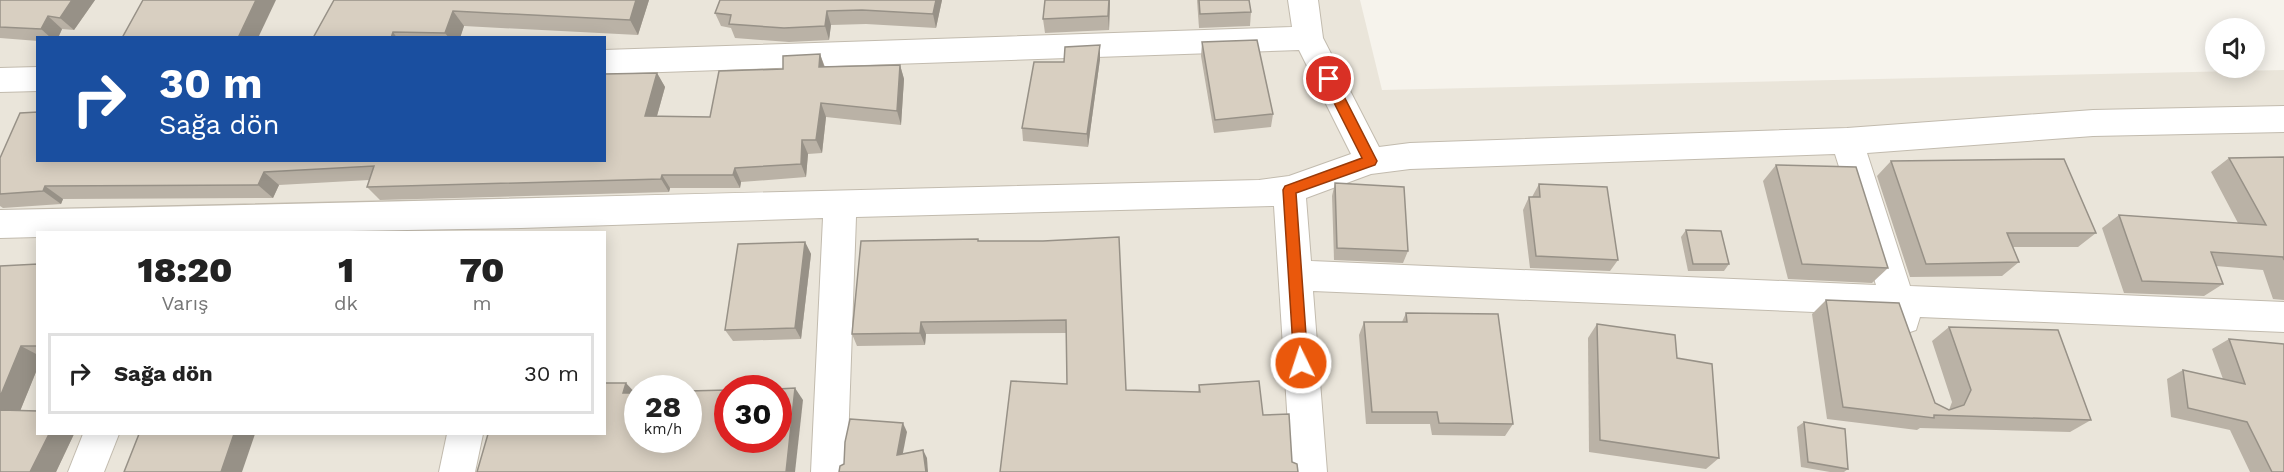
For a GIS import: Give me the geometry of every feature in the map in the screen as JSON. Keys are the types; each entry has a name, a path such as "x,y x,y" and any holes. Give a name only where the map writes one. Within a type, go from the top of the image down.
{"street":[{"path":"1304,0 1308,38 1370,161"},
{"path":"606,62 1308,38"},
{"path":"0,80 36,79"},
{"path":"0,224 185,227 518,223 731,206 1259,194 1289,190 1370,161 1410,156 1847,141 2093,123 2279,128"},
{"path":"1847,141 1915,351"},
{"path":"1289,190 1310,472"},
{"path":"830,472 840,205"},
{"path":"1294,275 2284,317"},
{"path":"86,472 101,435"},
{"path":"457,472 465,435"}],"shaded area":[{"path":"0,0 1360,0 1382,90 2205,72 2205,78 2265,78 2265,70 2284,70 2284,472 0,472"}],"building":[{"path":"0,0 72,0 60,18 48,16 41,29 0,27"},
{"path":"143,0 256,0 239,36 123,36"},
{"path":"334,0 636,0 630,20 453,11 445,33 393,32 392,36 314,36"},
{"path":"720,0 936,0 933,14 862,10 827,11 825,26 784,28 729,24 731,15 715,13"},
{"path":"1045,0 1109,0 1108,16 1043,19"},
{"path":"1199,0 1249,0 1251,12 1200,14"},
{"path":"1257,40 1273,114 1215,120 1202,42"},
{"path":"1100,45 1087,134 1022,128 1034,62 1064,62 1065,47"},
{"path":"820,54 819,67 900,65 897,111 821,103 816,140 802,140 801,164 735,168 733,175 662,175 661,179 367,187 374,166 264,172 258,185 45,186 43,191 0,194 0,158 20,113 36,112 36,162 606,162 606,74 657,73 645,116 710,117 719,71 783,69 783,56"},
{"path":"2284,157 2284,260 2283,257 2211,252 2223,284 2142,281 2119,215 2266,225 2229,158"},
{"path":"2064,159 2096,233 2007,233 2019,262 1926,264 1891,161"},
{"path":"1776,165 1856,167 1888,268 1802,264"},
{"path":"1335,183 1404,187 1408,251 1337,248"},
{"path":"1539,184 1607,187 1618,260 1536,256 1529,197 1540,197"},
{"path":"1686,230 1721,231 1729,264 1693,264"},
{"path":"1119,237 1126,390 1200,392 1199,385 1259,381 1263,415 1289,414 1292,462 1297,464 1298,472 1000,472 1011,381 1067,384 1066,320 921,322 920,333 852,334 861,241 978,239 978,241 1043,241"},
{"path":"805,242 795,328 725,330 738,244"},
{"path":"36,264 36,346 21,346 0,397 0,266"},
{"path":"1826,300 1899,303 1935,403 1949,410 1964,405 1971,390 1949,327 2058,330 2091,420 1934,415 1934,418 1843,407"},
{"path":"1406,313 1498,314 1513,424 1439,423 1437,412 1372,412 1364,322 1407,322"},
{"path":"1597,324 1675,335 1677,358 1712,364 1719,458 1600,440"},
{"path":"2229,339 2284,344 2284,472 2272,472 2247,422 2188,408 2183,370 2245,384"},
{"path":"606,383 624,383 624,453 702,453 702,391 714,390 714,453 788,453 786,472 477,472 488,435 606,435"},
{"path":"792,388 795,388 792,416"},
{"path":"0,410 36,411 36,435 48,435 30,472 0,472"},
{"path":"850,419 903,423 897,455 923,450 926,472 839,472 840,466 844,464 845,442"},
{"path":"1804,422 1845,429 1848,469 1808,462"},
{"path":"139,435 234,435 221,472 124,472"}],"route":[{"path":"1301,363 1289,190 1370,161 1329,79"}]}
